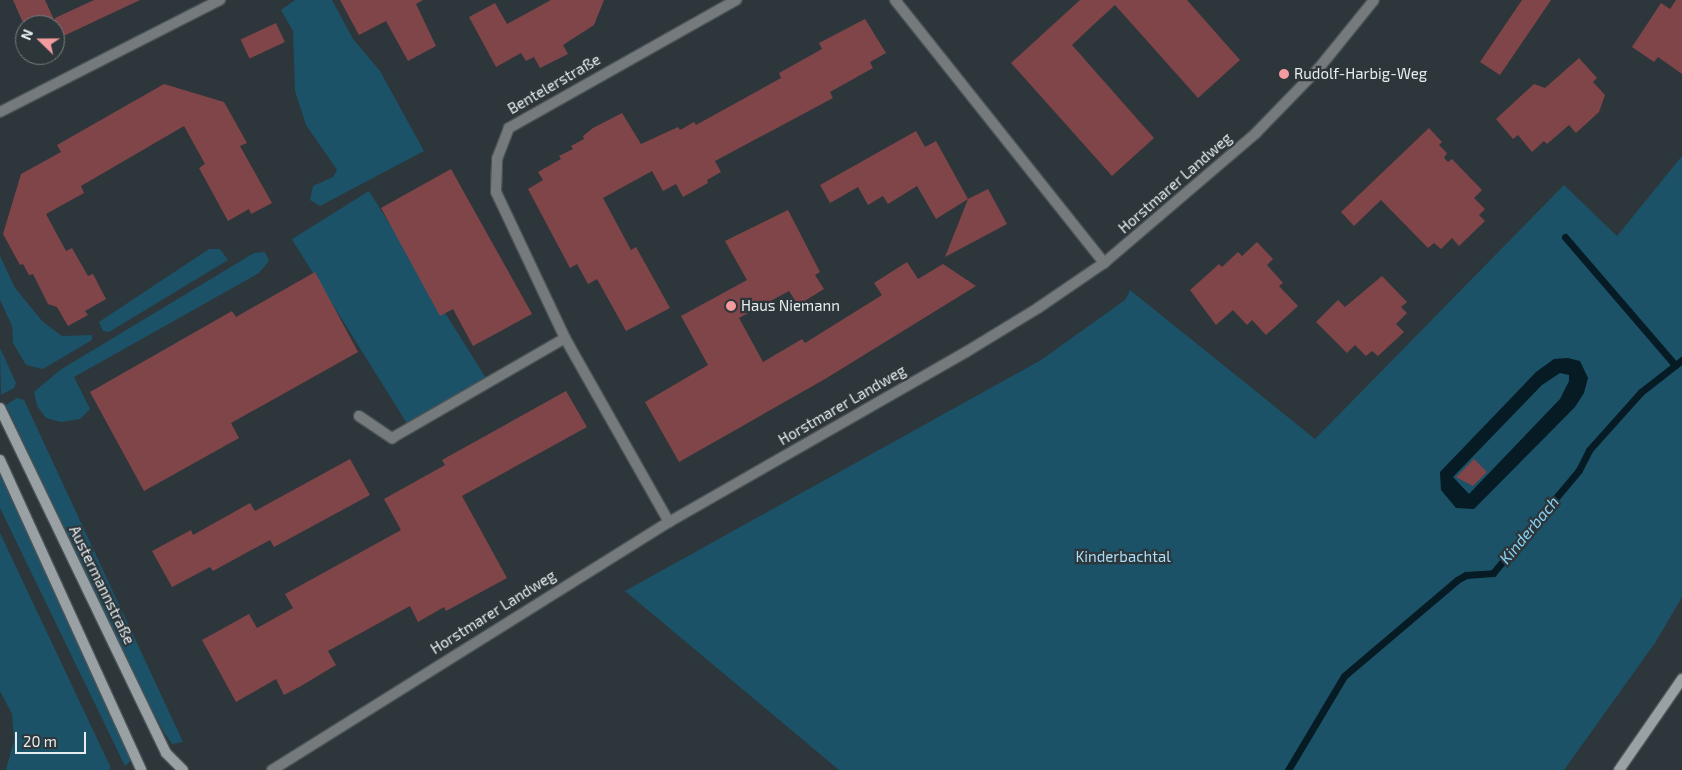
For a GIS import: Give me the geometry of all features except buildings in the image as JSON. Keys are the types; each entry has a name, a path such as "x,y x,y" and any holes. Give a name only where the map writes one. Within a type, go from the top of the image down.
{"main road":[{"name":"Austermannstraße","path":"0,408 166,752 183,770"},
{"path":"0,460 141,770"},
{"path":"1619,770 1682,679"}],"street":[{"path":"0,112 220,0"},
{"name":"Bentelerstraße","path":"669,522 564,338 496,192 497,159 509,128 736,0"},
{"path":"895,0 1104,263"},
{"name":"Horstmarer Landweg","path":"272,770 669,522 966,352 1038,308 1104,263 1255,134 1319,68 1374,0"},
{"path":"359,416 392,438 564,338"}],"green space":[{"path":"295,0 332,0 353,39 380,71 424,151 320,206 310,200 313,186 333,177 337,170 306,125 295,91 293,31 281,10"},
{"name":"Kinderbachtal","path":"1682,156 1682,597 1655,643 1564,770 839,770 625,591 1041,360 1125,300 1130,290 1315,439 1564,185 1617,236"},
{"path":"369,191 487,379 409,427 292,239"},
{"path":"209,249 220,249 228,260 109,332 103,331 99,322"},
{"path":"265,252 269,261 259,273 74,377 90,409 80,419 61,422 46,418 37,406 34,392 60,370 254,253"},
{"path":"0,256 15,288 43,322 62,336 92,335 92,340 43,369 26,365 13,343 12,326 0,300"},
{"path":"0,348 16,383 14,388 1,395"},
{"path":"17,398 24,400 183,742 172,744 165,734 125,659 6,405"},
{"path":"0,475 131,754 132,760 125,766 0,508"},
{"path":"0,533 110,766 110,770 6,770 14,740 12,714 0,691"}],"shaded area":[{"path":"1568,358 1580,361 1588,378 1584,393 1575,407 1474,509 1456,508 1441,490 1440,472 1536,372 1554,359","holes":["1560,373 1569,375 1569,381 1560,399 1469,494 1453,477 1542,385"]}],"waterway":[{"path":"1565,237 1675,365"},
{"name":"Kinderbach","path":"1288,770 1344,676 1457,580 1466,575 1493,573 1579,470 1589,450 1641,392 1682,360"}],"place":[{"name":"Rudolf-Harbig-Weg","path":"1284,74"},
{"name":"Haus Niemann","path":"731,306"}]}
